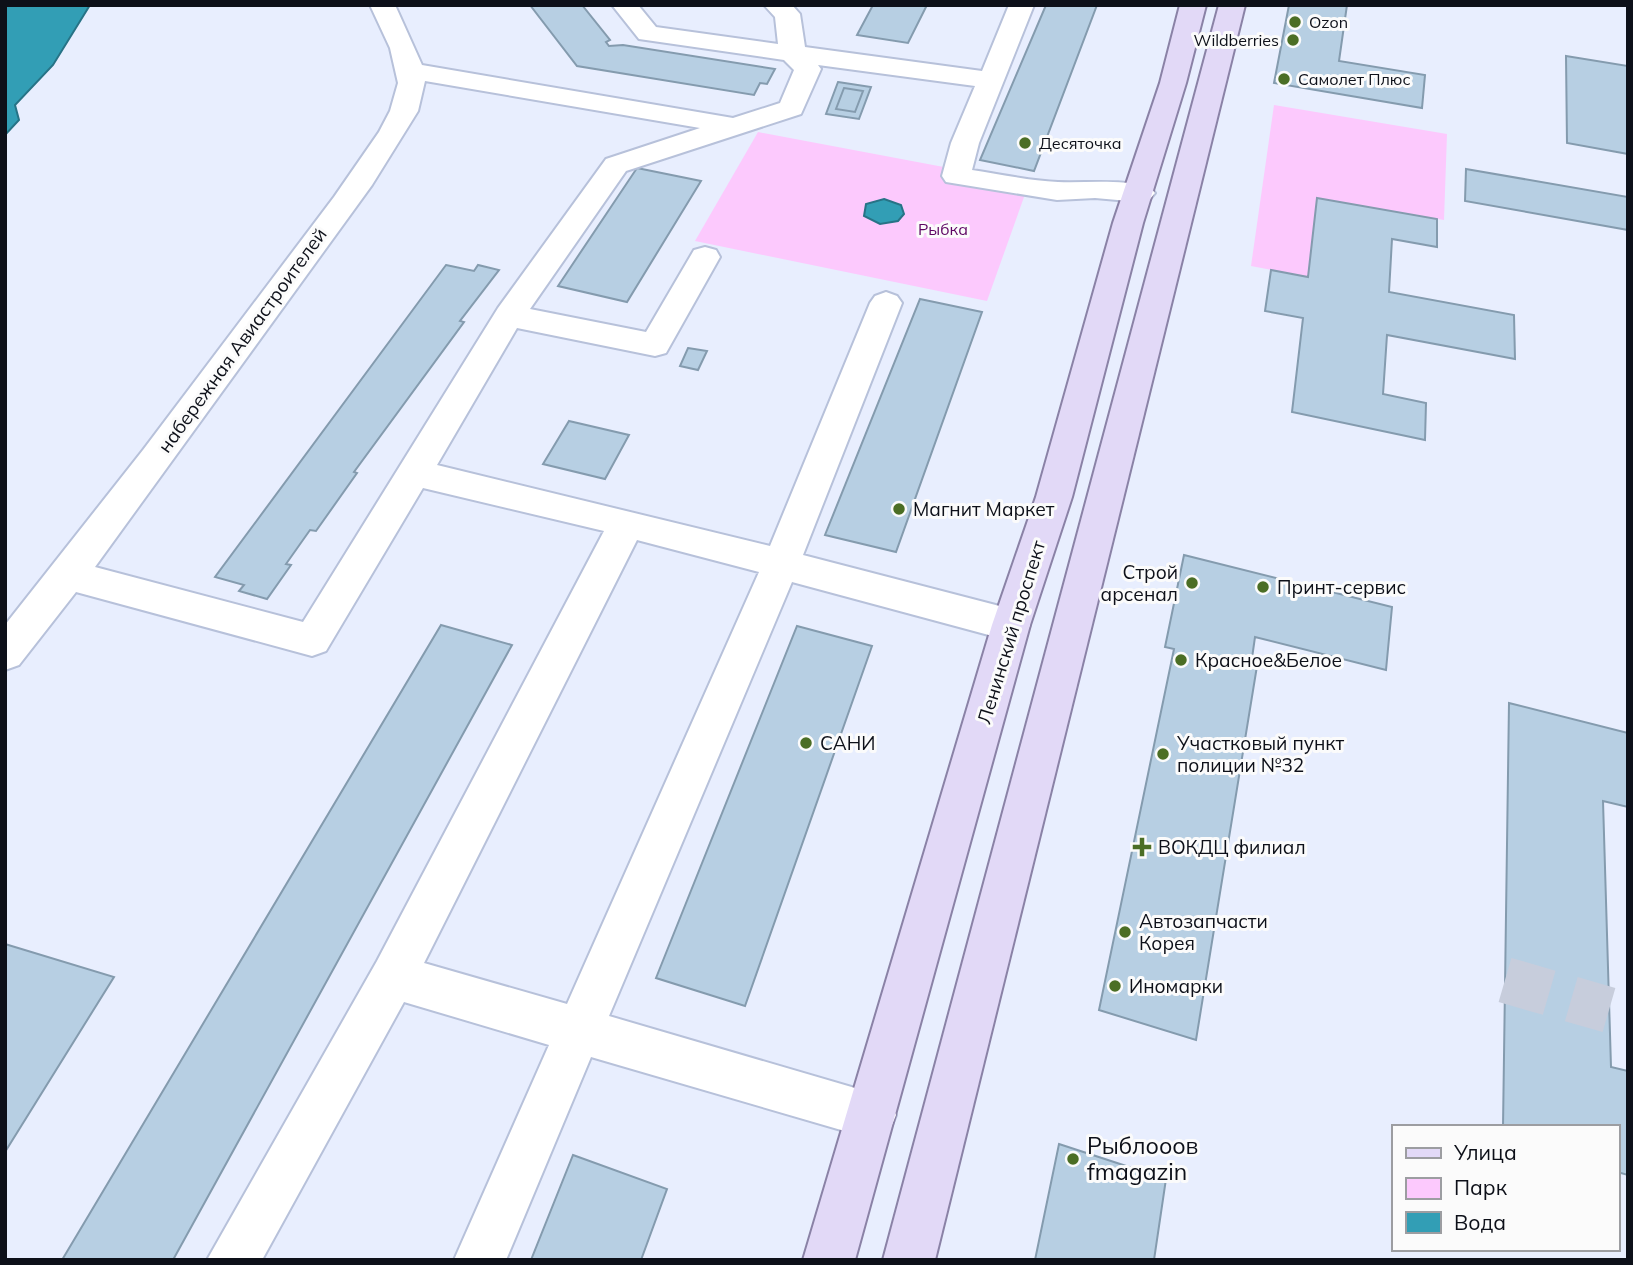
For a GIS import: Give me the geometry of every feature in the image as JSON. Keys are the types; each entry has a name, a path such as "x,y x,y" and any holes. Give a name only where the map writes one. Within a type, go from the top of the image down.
{"main road":[{"name":"Ленинский проспект","path":"829,1260 1011,625 1054,497 1128,223 1140,193 1193,5"},
{"path":"909,1260 1232,5"}],"street":[{"path":"382,5 412,71 735,126"},
{"path":"624,5 648,34 991,80"},
{"path":"1022,5 965,144 956,176 1057,191 1095,189 1140,193"},
{"path":"69,575 312,640 416,473 509,316 615,166 791,107 808,69 793,54 787,8"},
{"name":"набережная Авиастроителей","path":"5,654 69,575 320,235 394,130 410,95 412,71"},
{"path":"509,316 655,345 705,257"},
{"path":"480,1260 781,564 886,303"},
{"path":"416,473 627,523 1011,625"},
{"path":"233,1260 393,977 627,523"},
{"path":"393,977 872,1115"}],"green space":[{"path":"1274,105 1447,134 1444,220 1317,198 1308,277 1251,266"},
{"name":"Рыбка","path":"758,132 1029,183 987,301 695,241"}],"water":[{"path":"5,5 90,5 53,65 15,105 19,120 5,135"},
{"path":"884,199 901,205 904,214 898,221 880,224 864,216 866,204"}],"building":[{"path":"530,5 582,5 610,40 606,42 609,46 623,45 775,69 767,84 760,83 754,95 577,66"},
{"path":"873,5 927,5 908,43 857,35"},
{"path":"1046,5 1097,5 1034,171 980,160"},
{"path":"1289,5 1347,5 1339,61 1425,75 1422,108 1274,83"},
{"path":"1566,56 1628,66 1628,154 1567,143"},
{"path":"838,82 871,87 859,119 826,114"},
{"path":"844,88 863,91 855,112 836,109"},
{"path":"637,168 701,181 627,302 558,286"},
{"path":"1466,169 1628,197 1628,230 1465,201"},
{"path":"1317,198 1437,219 1437,247 1392,239 1389,292 1514,315 1515,359 1387,335 1383,394 1426,403 1425,440 1292,412 1303,318 1265,311 1271,270 1308,277"},
{"path":"446,265 474,271 478,265 499,270 354,472 357,473 316,531 310,530 286,564 291,565 267,599 239,591 244,585 215,577"},
{"path":"920,299 982,312 896,552 825,535"},
{"path":"688,348 707,351 698,370 680,366"},
{"path":"569,421 629,435 605,479 543,464"},
{"path":"1184,555 1392,607 1386,670 1255,637 1251,665 1257,666 1196,1040 1099,1010 1174,649 1165,647"},
{"path":"441,625 512,645 173,1260 62,1260"},
{"path":"797,626 872,646 745,1006 656,978"},
{"path":"1509,703 1628,733 1628,807 1603,801 1611,1067 1628,1071 1628,1175 1619,1173 1619,1125 1503,1125"},
{"path":"5,944 114,977 5,1152"},
{"path":"1059,1144 1166,1179 1154,1260 1035,1260"},
{"path":"573,1155 667,1189 641,1260 531,1260"}],"tunnel":[{"path":"1505,980 1609,1010"}],"place":[{"name":"Ozon","path":"1295,22"},
{"name":"Wildberries","path":"1293,40"},
{"name":"Самолет Плюс","path":"1284,79"},
{"name":"Десяточка","path":"1025,143"},
{"name":"Магнит Маркет","path":"899,509"},
{"name":"Строй арсенал","path":"1192,583"},
{"name":"Принт-сервис","path":"1263,587"},
{"name":"Красное&Белое","path":"1181,660"},
{"name":"САНИ","path":"806,743"},
{"name":"Участковый пункт полиции №32","path":"1163,754"},
{"name":"ВОКДЦ филиал","path":"1142,847"},
{"name":"Автозапчасти Корея","path":"1125,932"},
{"name":"Иномарки","path":"1115,986"},
{"name":"Рыблооов fmagazin","path":"1073,1159"}]}
